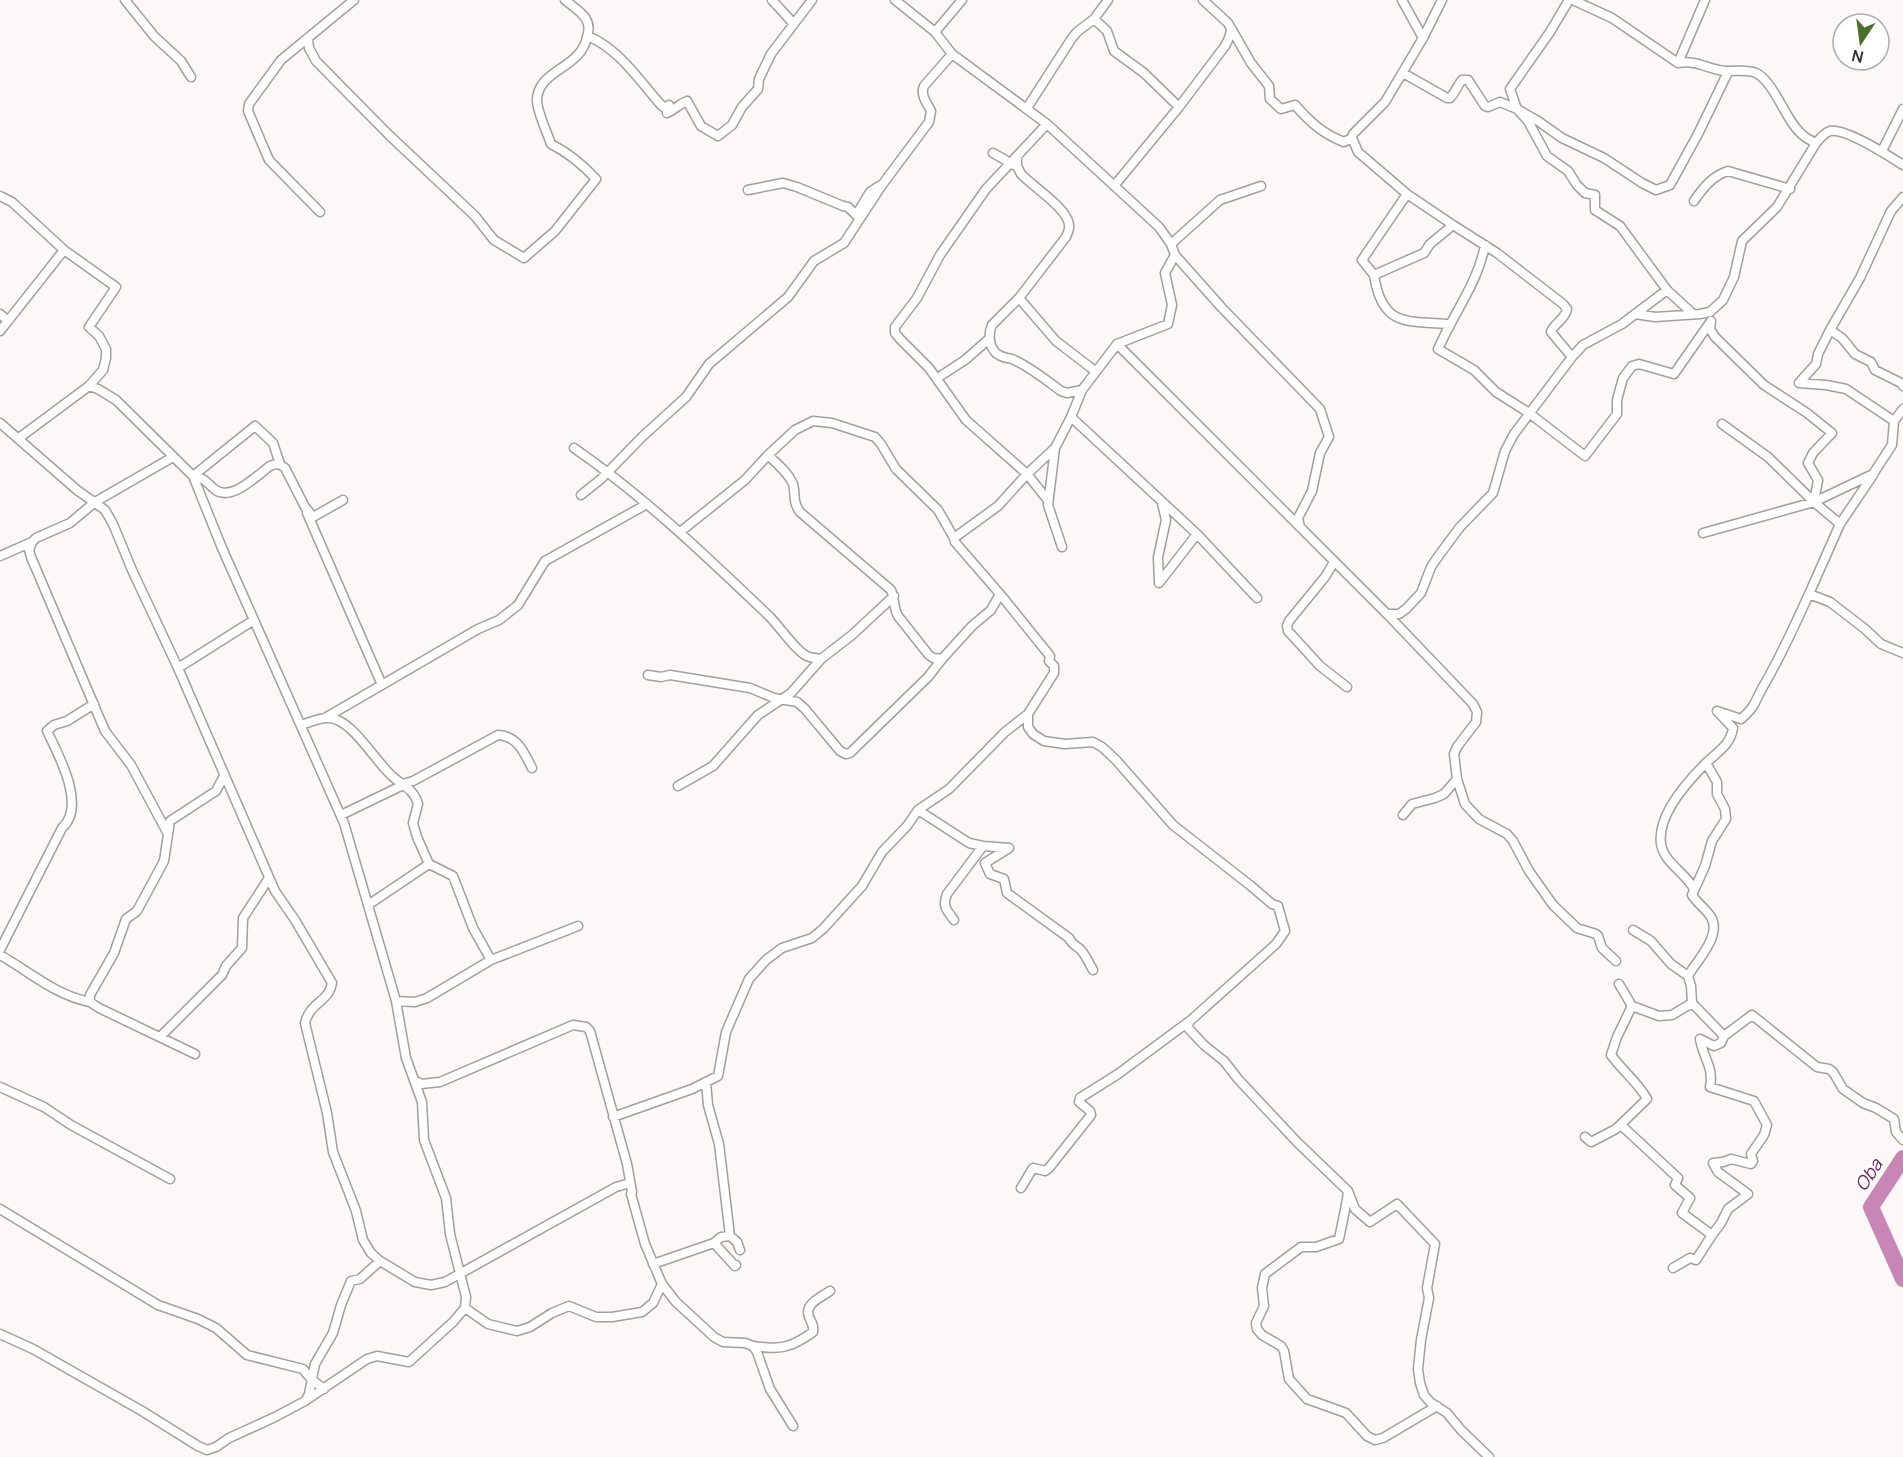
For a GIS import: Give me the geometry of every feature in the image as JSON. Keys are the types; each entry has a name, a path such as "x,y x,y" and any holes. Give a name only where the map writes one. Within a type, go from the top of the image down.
{"street":[{"path":"125,0 154,36 181,61 191,77"},
{"path":"320,212 269,160 248,111 249,104 275,67 354,0"},
{"path":"308,38 311,54 332,77 389,135 476,216 494,240 524,258 555,231 596,179 584,166 551,144 537,100 544,82 579,55 588,36 585,17 565,0"},
{"path":"772,0 793,23"},
{"path":"588,36 601,42 620,56 661,105 665,108 669,105 667,112 687,101 701,126 718,136 732,125 742,107 758,89 759,79 771,54 812,0"},
{"path":"895,0 935,32 952,54 1047,124 1160,227 1175,255 1222,308 1320,409 1329,437 1320,453 1312,492 1298,518 1300,528"},
{"path":"935,32 962,0"},
{"path":"1027,108 1072,38 1094,19 1108,0"},
{"path":"1203,0 1228,24 1251,63 1269,86 1270,99 1281,109 1295,105 1311,124 1331,137 1344,142 1352,138 1353,134 1385,102 1423,38 1442,0"},
{"path":"1402,0 1423,38"},
{"path":"1693,314 1666,290 1620,226 1595,210 1595,195 1585,193 1568,171 1547,156 1528,121 1516,109 1510,89 1571,0 1612,18 1678,63 1688,61 1728,72 1751,72 1759,75 1797,129 1803,136 1816,143"},
{"path":"1678,63 1705,0"},
{"path":"1094,19 1107,31 1114,51 1144,73 1179,107"},
{"path":"1114,186 1179,107 1225,46 1231,31"},
{"path":"581,495 686,397 709,364 788,297 814,261 844,243 882,185 929,122 931,111 922,90 952,54"},
{"path":"1403,73 1447,98 1453,96 1457,85 1462,80 1468,80 1488,108 1500,102 1516,109 1562,138 1604,158 1656,190 1670,185 1728,72"},
{"path":"1882,152 1903,109"},
{"path":"1047,124 1017,156 1013,165 986,189 940,255 918,298 895,327 895,333 929,368 972,427 1027,474 1047,499"},
{"path":"1438,349 1474,370 1496,392 1529,413 1586,456 1617,414 1617,400 1623,378 1632,366 1639,364 1674,374 1731,285 1743,241 1770,215 1790,189 1816,143 1824,134 1834,131 1844,133 1903,165"},
{"path":"1352,138 1358,152 1407,194 1518,268 1567,309 1566,315 1551,332 1572,357"},
{"path":"993,153 1013,165 1028,181 1064,211 1070,227 1066,237 1019,298 992,325 989,339 994,352 1018,362 1061,391 1067,393 1082,390"},
{"path":"1694,201 1705,185 1720,173 1728,171 1790,189"},
{"path":"748,190 783,183 848,207 856,215 870,192 882,185"},
{"path":"1171,244 1220,200 1261,186"},
{"path":"1407,194 1362,260 1374,275 1377,292 1390,314 1400,320 1450,324 1438,349"},
{"path":"0,196 12,202 64,250 116,287 89,327 104,342 106,358 103,370 89,386 19,438"},
{"path":"1894,421 1846,389 1799,383 1816,364 1818,354 1860,278 1891,211 1903,197"},
{"path":"1374,275 1424,253 1430,244 1453,225"},
{"path":"1438,349 1473,284 1485,245"},
{"path":"0,331 64,250"},
{"path":"1062,547 1047,499 1055,448 1082,390 1117,344 1168,324 1172,305 1165,273 1175,255"},
{"path":"1387,614 1399,614 1415,601 1437,558 1460,527 1493,493 1505,451 1514,434 1572,357 1583,345 1605,334 1666,290"},
{"path":"1019,298 1056,341 1095,371"},
{"path":"0,314 8,321"},
{"path":"1635,314 1655,318 1693,314 1710,316"},
{"path":"1710,316 1710,329 1715,337 1764,385 1807,413 1832,433 1813,453 1808,463 1818,480 1814,502"},
{"path":"1830,330 1842,338 1855,354 1870,362 1875,370 1903,386"},
{"path":"942,375 965,360 989,339"},
{"path":"1117,344 1387,614 1473,704 1477,712 1476,722 1454,754 1457,779 1465,804 1479,819 1500,829 1513,841 1529,871 1553,905 1577,927 1596,934 1602,948 1616,961"},
{"path":"0,1334 33,1349 207,1450 306,1401 367,1359 377,1356 409,1362 465,1308 466,1297 450,1234 446,1198 423,1140 422,1102 406,1058 396,1001 357,862 341,815 254,621 193,476 116,400 89,386"},
{"path":"1694,889 1672,865 1661,845 1667,813 1674,801 1706,763 1731,738 1733,728 1717,711 1741,719 1754,708 1761,690 1780,657 1840,524 1892,445 1894,421 1903,409"},
{"path":"1071,417 1197,534 1257,598"},
{"path":"613,1117 718,1076 726,1032 750,979 766,960 782,948 812,938 823,929 862,886 882,852 907,826 918,810 955,784 1005,732 1028,714 1054,673 1054,666 1049,661 1050,656 955,543 938,510 896,469 881,444 874,437 832,423 813,421 795,430 745,480 680,532"},
{"path":"0,423 77,490 105,510 248,825 269,879 332,983 331,990 313,1007 305,1023 327,1113 333,1152 356,1211 363,1240 370,1253 415,1282 432,1285 445,1282 616,1186 630,1183"},
{"path":"1722,424 1768,457 1840,524"},
{"path":"193,476 255,426 273,443 280,464 285,468 304,507 382,685"},
{"path":"574,448 608,472 680,532 769,616 801,652 808,657 821,659"},
{"path":"954,538 998,506 1055,448"},
{"path":"768,455 787,473 792,483 795,505 800,512 891,590 898,616 928,654 933,658 942,659"},
{"path":"0,556 32,543 42,534 70,523 95,502 173,457"},
{"path":"193,476 200,476 215,490 229,493 239,489 270,466 280,464"},
{"path":"1703,533 1814,502 1873,474"},
{"path":"304,507 313,517 343,500"},
{"path":"1161,502 1166,520 1158,557 1159,583 1197,534"},
{"path":"301,725 325,718 478,629 499,620 518,605 545,561 647,504"},
{"path":"32,543 29,550 31,557 105,731 131,765 168,834"},
{"path":"1334,562 1287,626 1288,631 1320,666 1347,687"},
{"path":"648,675 661,677 670,675 750,688 774,698 797,702 840,751 846,754 850,753 928,677 972,626 991,610 1000,594"},
{"path":"1809,594 1830,602 1881,644 1903,653"},
{"path":"678,786 713,766 758,715 791,693 821,659 894,597"},
{"path":"178,668 254,621"},
{"path":"94,704 47,731 64,768 72,805 67,823 62,828 0,952 45,985 75,999 90,1002 195,1054"},
{"path":"1021,1188 1033,1168 1045,1171 1049,1168 1091,1115 1090,1111 1079,1102 1080,1098 1118,1074 1191,1020 1276,944 1285,931 1278,906 1272,904 1173,825 1102,747 1093,742 1065,744 1044,741 1033,734 1028,727 1028,714"},
{"path":"325,718 337,719 347,726 393,778 416,797 418,810 413,823 429,864 453,876 473,928 492,960"},
{"path":"341,815 412,781 498,735 507,735 519,744 532,768"},
{"path":"1706,763 1717,782 1717,794 1725,808 1726,819 1712,841 1705,866 1692,896 1711,917 1714,928 1711,943 1688,976 1692,1003 1724,1036"},
{"path":"90,1002 90,995 114,953 126,919 137,910 164,861 170,821 216,791 224,776"},
{"path":"1403,815 1412,804 1444,794 1457,779"},
{"path":"918,810 969,843 1009,848 985,863 990,874 1004,879 1007,893 1069,938 1080,949 1093,970"},
{"path":"954,920 945,907 947,894 982,846"},
{"path":"368,905 429,864"},
{"path":"160,1037 222,975 226,966 242,948 243,918 269,879"},
{"path":"396,1001 416,1002 427,998 492,960 578,926"},
{"path":"1633,930 1651,941 1671,964 1688,976"},
{"path":"1619,984 1632,1006 1659,1016 1672,1015 1692,1003"},
{"path":"1585,1137 1591,1142 1621,1125 1647,1099 1643,1091 1611,1055 1632,1006"},
{"path":"1673,1268 1690,1258 1696,1260 1728,1209 1748,1194 1718,1172 1713,1163 1731,1159 1751,1164 1753,1161 1751,1154 1764,1135 1767,1125 1754,1101 1710,1087 1713,1074 1702,1053 1700,1039 1714,1046 1721,1043 1724,1036 1752,1015 1817,1067 1833,1072 1843,1089 1863,1103 1894,1119 1896,1132 1903,1140"},
{"path":"1191,1020 1187,1027 1191,1032 1224,1061 1297,1142 1348,1191 1355,1209 1370,1222 1397,1204 1436,1244 1427,1288 1429,1298 1421,1340 1419,1383 1424,1395 1447,1413 1489,1457"},
{"path":"414,1079 421,1084 440,1082 573,1025 586,1027 590,1031 627,1164 631,1194 645,1244 662,1284 676,1302 714,1337 723,1341 775,1349 782,1348 813,1332 808,1308 830,1291"},
{"path":"706,1082 708,1105 719,1144 729,1236"},
{"path":"0,1087 44,1107 70,1125 170,1179"},
{"path":"1621,1125 1678,1178 1676,1185 1690,1198 1682,1213 1712,1235"},
{"path":"1348,1191 1339,1239 1316,1246 1301,1247 1265,1274 1262,1288 1264,1306 1256,1323 1257,1329 1262,1335 1281,1346 1289,1378 1299,1392 1307,1399 1346,1413 1367,1436 1375,1440 1383,1438 1437,1406"},
{"path":"0,1209 158,1305 216,1328 247,1355 303,1369 324,1389"},
{"path":"653,1264 714,1243 722,1237 729,1236 737,1242 740,1250"},
{"path":"714,1243 736,1265"},
{"path":"306,1401 315,1364 333,1333 351,1281 360,1279 380,1261"},
{"path":"465,1308 488,1324 518,1331 569,1306 596,1317 642,1312 653,1303 662,1284"},
{"path":"753,1346 770,1389 793,1426"}],"waterway":[{"name":"Oba","path":"1903,1158 1871,1207 1903,1279"}]}
